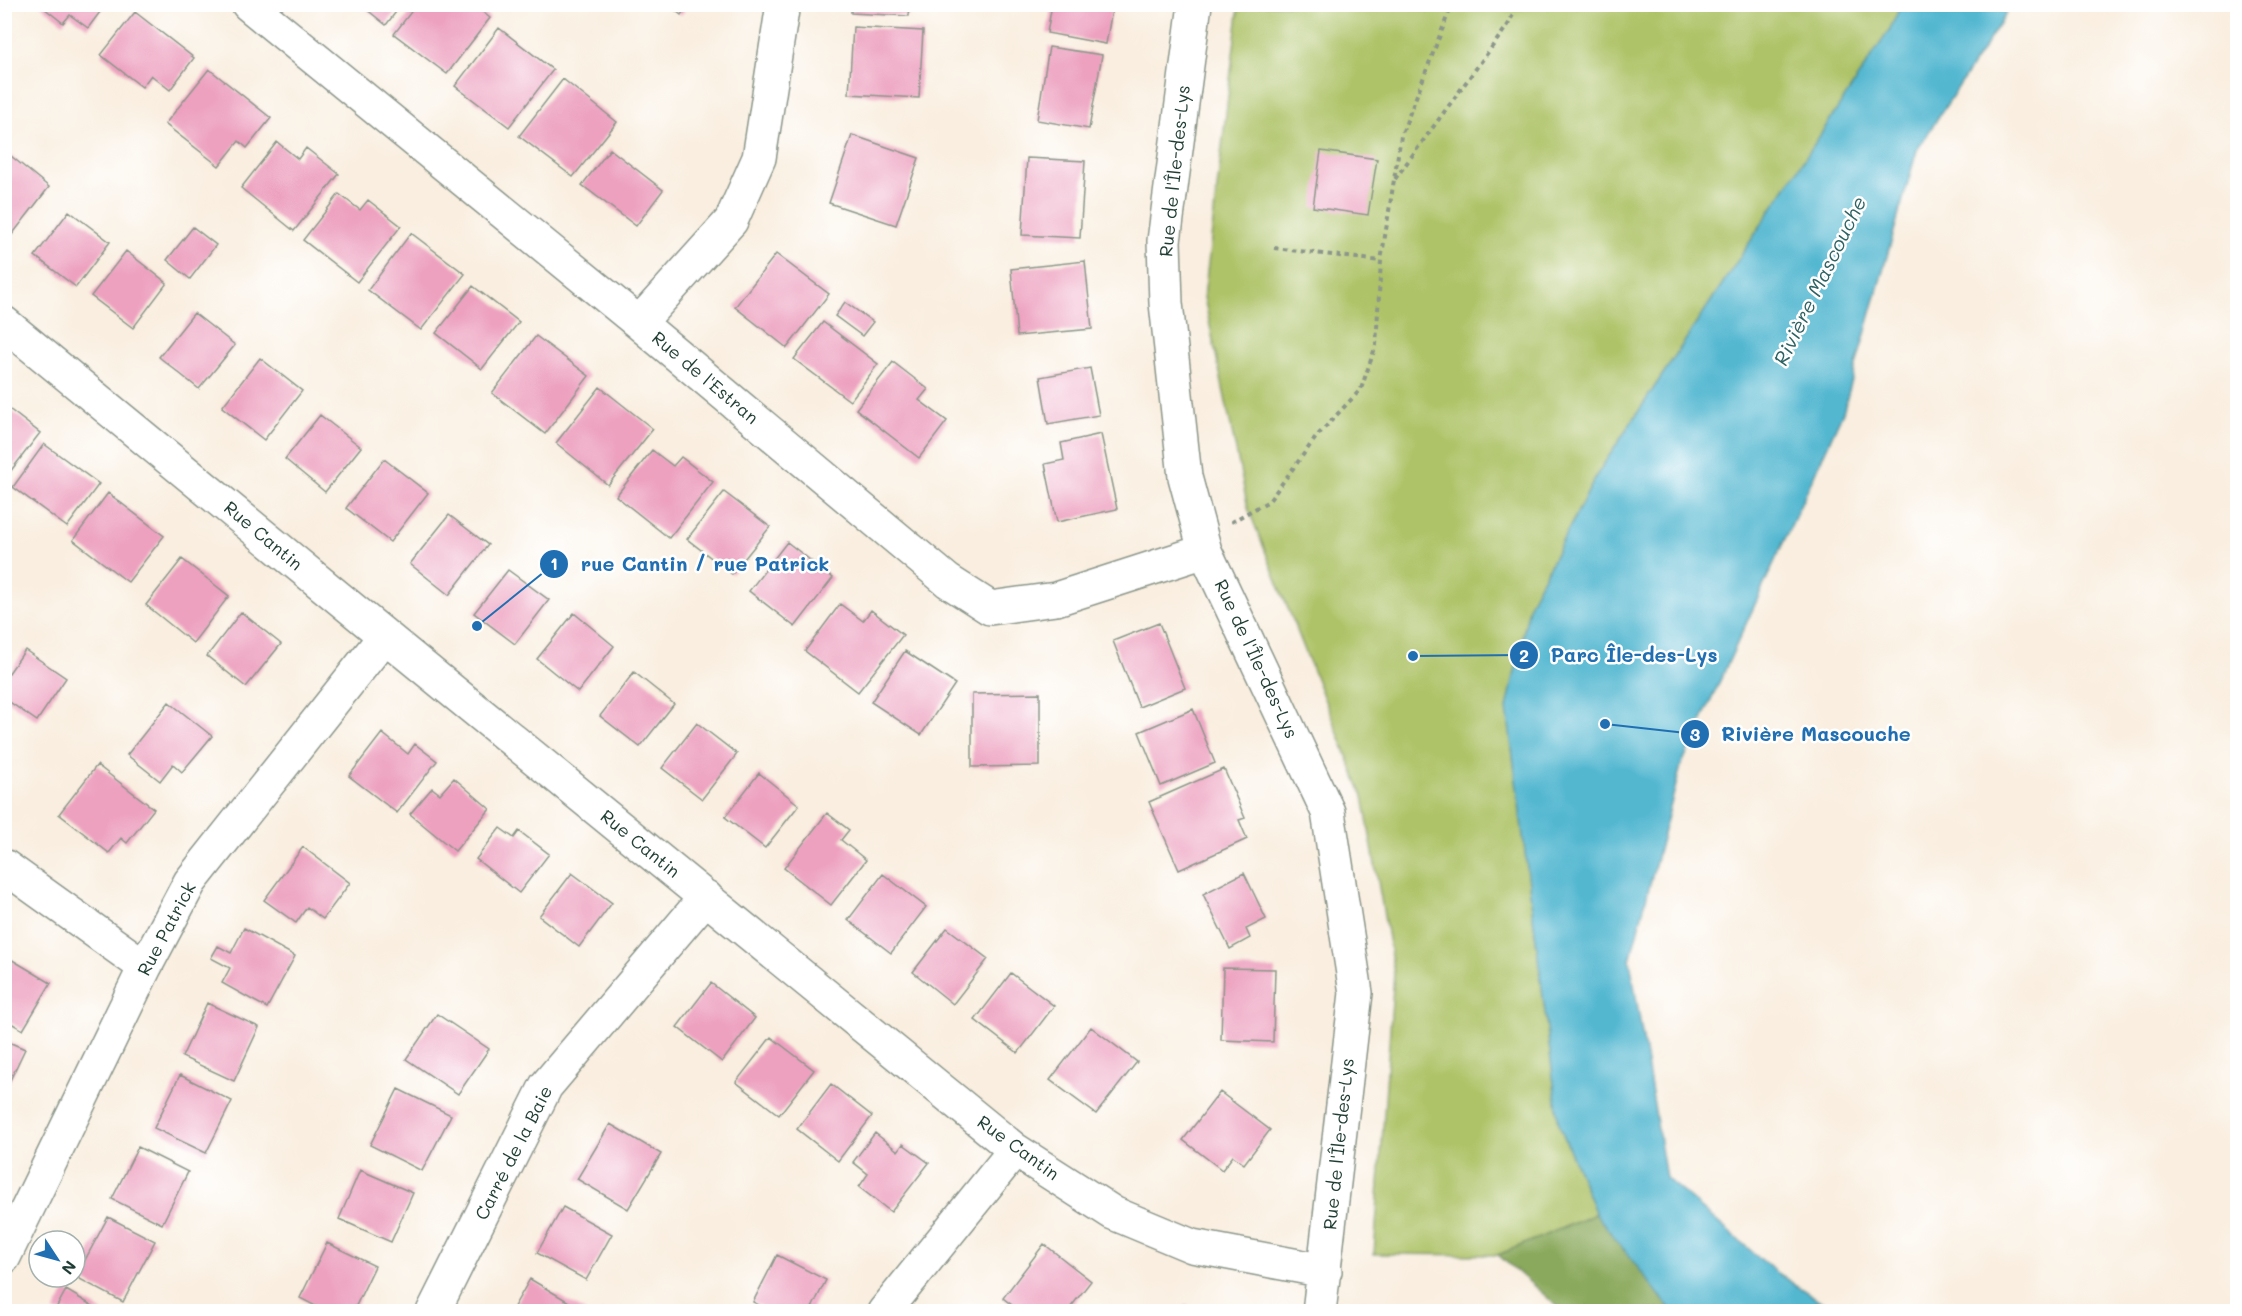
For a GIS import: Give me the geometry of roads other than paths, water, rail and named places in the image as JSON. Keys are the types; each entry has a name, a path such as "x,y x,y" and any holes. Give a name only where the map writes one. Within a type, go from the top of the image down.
{"street":[{"name":"Rue de l'Estran","path":"248,4 639,323 948,581 990,608 1056,598 1204,545"},
{"path":"639,323 731,220 759,158 783,4"},
{"name":"Rue de l'Île-des-Lys","path":"1195,4 1164,241 1166,303 1185,477 1204,545 1328,812 1356,993 1319,1311"},
{"name":"Rue Cantin","path":"4,323 1014,1150 1113,1213 1192,1246 1325,1270"},
{"name":"Rue Patrick","path":"4,1257 190,882 385,636"},
{"path":"4,866 146,967"},
{"name":"Carré de la Baie","path":"433,1311 546,1086 706,897"},
{"path":"884,1311 1014,1150"}],"water":[{"name":"Rivière Mascouche","path":"1901,5 2012,5 1917,150 1843,412 1681,766 1630,960 1666,1178 1777,1273 1836,1311 1672,1311 1596,1214 1559,1124 1507,708 1530,603 1598,473 1890,29"}],"place":[{"name":"rue Cantin / rue Patrick","path":"477,626"},
{"name":"Parc Île-des-Lys","path":"1413,656"},
{"name":"Rivière Mascouche","path":"1605,724"}]}
